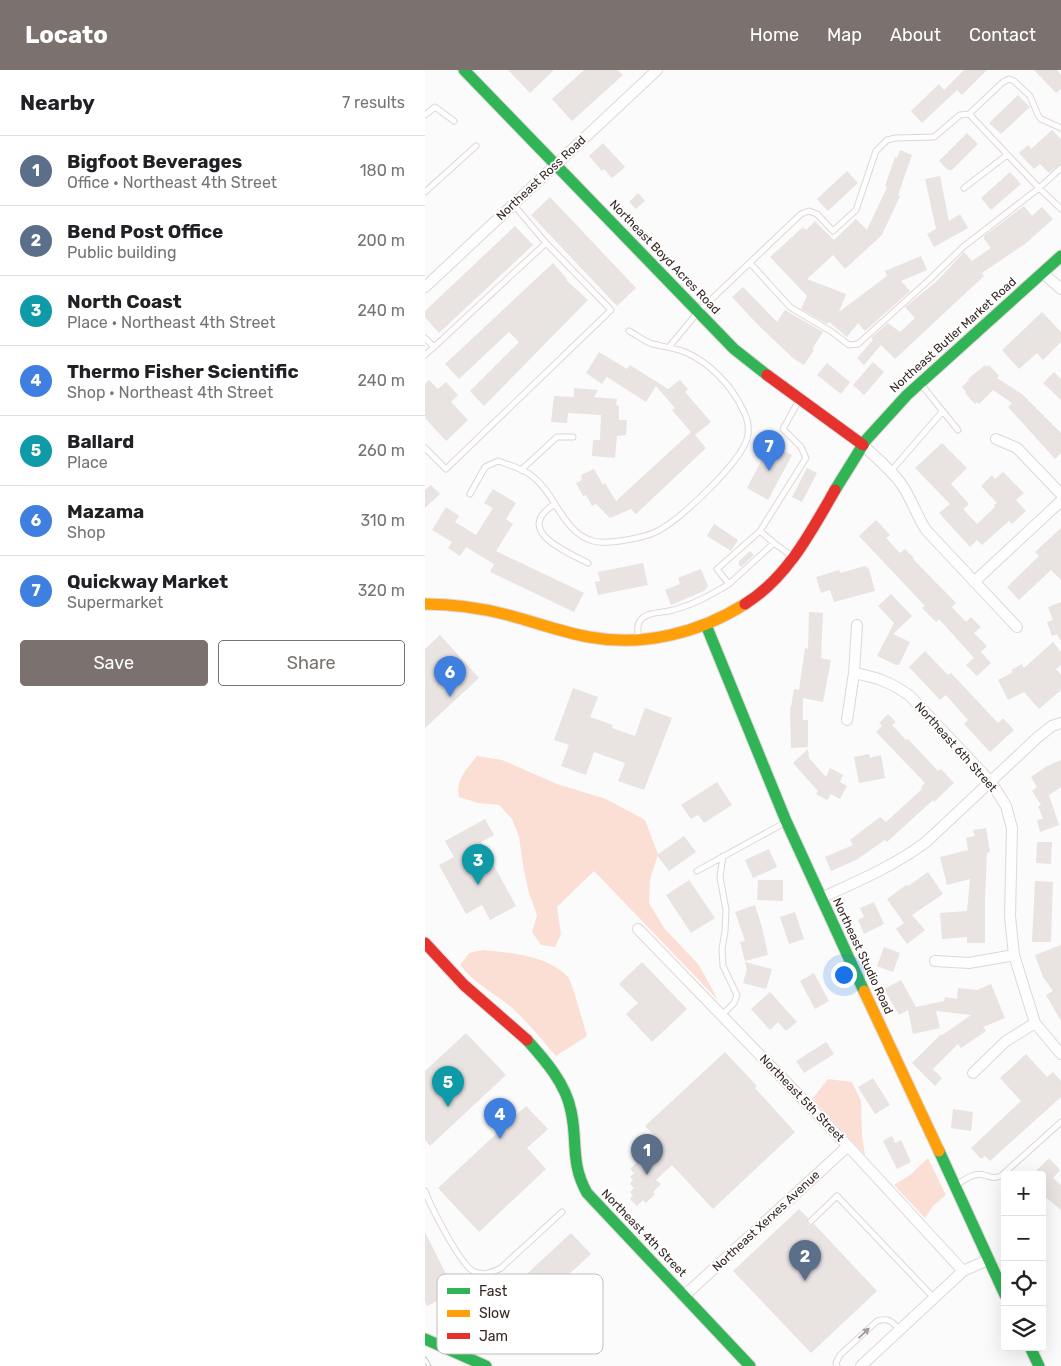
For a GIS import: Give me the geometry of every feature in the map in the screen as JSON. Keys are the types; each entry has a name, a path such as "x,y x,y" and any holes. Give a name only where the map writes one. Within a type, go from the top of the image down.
{"street":[{"name":"Northeast Boyd Acres Road","path":"464,70 734,349 800,400 863,445"},
{"name":"Northeast Ross Road","path":"425,286 657,70"},
{"name":"Northeast Butler Market Road","path":"425,604 444,604 487,610 569,634 609,641 670,636 706,625 729,614 760,594 779,575 802,546 863,445 899,402 1061,256"},
{"path":"1043,272 1061,289"},
{"path":"996,439 1017,448 1061,494"},
{"path":"863,445 891,472 906,491 926,530 1017,627"},
{"path":"974,582 1061,501"},
{"name":"Northeast Studio Road","path":"706,625 786,821 1001,1287"},
{"path":"847,720 854,673 857,625"},
{"name":"Northeast 6th Street","path":"854,673 874,676 896,686 910,696 991,782 1006,806 1012,828 1010,916 1014,955 1035,1023 1061,1054"},
{"path":"821,898 886,868 907,856 926,842 1038,737 1052,726 1061,723"},
{"name":"Northeast 5th Street","path":"638,929 848,1146 963,1271"},
{"name":"Northeast 4th Street","path":"425,943 469,989 516,1028 550,1068 569,1101 574,1126 574,1160 587,1193 750,1366"},
{"path":"935,961 969,963 1014,955"},
{"path":"973,1074 1007,1041 1035,1023"},
{"name":"Northeast Xerxes Avenue","path":"684,1296 848,1146"},
{"path":"861,1366 963,1271 987,1260"},
{"path":"425,1339 437,1344"},
{"path":"1032,1351 1039,1366"},
{"path":"459,1354 486,1366"}],"lane":[{"path":"669,346 698,312 801,214 809,211 817,214 833,231 856,210 876,152 887,140 933,137 960,115 969,114 1003,82 1009,79 1014,81 1030,96 1041,119 1061,128"},
{"path":"425,114 435,107 453,121"},
{"path":"969,114 1061,209"},
{"path":"425,192 476,146"},
{"path":"964,188 1007,154"},
{"path":"750,264 790,307 849,345 858,344 963,247 1039,188 1061,168"},
{"path":"425,448 446,469 611,310 546,243 513,204"},
{"path":"425,355 546,243"},
{"path":"469,494 485,467 498,461 532,476 545,488 569,526 594,542 632,540 654,532 668,525 712,486 741,452 747,438 749,423 743,408 735,395 706,364 687,353 669,346 652,344 629,331"},
{"path":"425,338 434,347"},
{"path":"919,382 957,430"},
{"path":"729,584 717,569 760,531 806,458 801,447 783,429 800,400"},
{"path":"891,472 942,412"},
{"path":"521,470 557,437 573,437"},
{"path":"555,504 545,510 539,519 540,531 548,541 588,563"},
{"path":"760,531 793,557"},
{"path":"639,640 637,628 640,620 648,615 698,602 729,584 774,543"},
{"path":"697,871 786,821"},
{"path":"722,1015 734,1003 737,995 723,966 722,949 726,910 720,877 723,856"},
{"path":"954,1186 975,1175 983,1174 994,1178 1001,1176 1061,1122"},
{"path":"425,1191 461,1260 475,1272 489,1274 501,1268 561,1212"},
{"path":"811,1221 837,1196 934,1298"},
{"path":"837,1366 836,1363 840,1355 877,1321 884,1318 890,1320 900,1330"}],"shaded area":[{"path":"477,756 502,760 557,784 606,799 645,820 658,854 650,880 649,903 664,928 699,965 718,1000 594,871 557,907 561,934 555,947 541,945 532,932 537,915 529,893 519,837 512,819 499,805 478,803 459,797 460,780"},
{"path":"483,950 528,956 550,964 568,977 587,1036 556,1056 517,1013 478,983 460,965 469,953"},
{"path":"828,1079 852,1082 861,1101 862,1136 865,1155 812,1099"},
{"path":"928,1158 946,1195 933,1206 925,1218 894,1185 910,1175"}],"building":[{"path":"508,70 554,70 530,93"},
{"path":"584,70 618,70 623,75 572,121 552,99"},
{"path":"964,70 987,70 962,95 957,90 922,123 911,111 939,84 944,90"},
{"path":"1034,70 1057,70 1061,75 1061,89 1056,93"},
{"path":"1018,95 1030,107 1001,134 989,123"},
{"path":"1052,130 1061,139 1061,164 1049,173 1040,164 1034,169 1019,153 1028,145 1031,149"},
{"path":"967,133 978,144 952,170 948,170 939,161"},
{"path":"603,143 625,167 612,178 604,169 602,171 589,156"},
{"path":"900,150 912,155 898,195 900,196 882,235 845,269 833,255 807,279 846,294 839,312 887,276 885,271 921,256 927,270 901,281 910,291 865,331 858,323 847,337 829,322 827,324 801,309 807,296 770,257 803,227 806,230 815,221 834,240 856,219 867,230 887,187 885,186 895,157 897,158"},
{"path":"847,171 858,183 828,211 817,199"},
{"path":"1010,172 1021,184 991,210 981,198"},
{"path":"940,176 949,221 960,214 968,228 934,247 927,234 936,229 925,179"},
{"path":"638,193 645,201 636,209 629,202"},
{"path":"550,197 636,288 617,306 531,215"},
{"path":"1024,206 1032,216 1042,207 1053,219 1025,244 982,273 984,276 895,359 881,345 864,365 857,358 873,340 871,338 888,323 900,332 915,318 905,307 937,281 964,252 972,261 991,248 984,239 984,236"},
{"path":"515,226 533,245 439,333 425,317 425,311"},
{"path":"553,263 566,280 588,300 484,406 470,391 519,342 509,332 459,379 445,364"},
{"path":"743,287 777,322 785,310 823,332 804,365 794,359 759,326 732,297"},
{"path":"1042,312 1061,332 1061,342 1043,360 1037,353 1019,369 1002,350"},
{"path":"599,352 627,369 630,365 668,389 680,380 688,389 685,392 711,422 695,435 706,448 636,514 631,509 610,518 596,504 592,506 586,495 583,496 576,483 582,480 581,475 594,469 603,485 605,483 616,501 691,432 672,410 675,408 656,386 646,402 607,377 602,384 586,373"},
{"path":"873,362 884,372 864,395 853,385"},
{"path":"827,363 850,382 841,394 817,375"},
{"path":"985,365 987,367 989,365 999,376 997,378 1022,394 1061,433 1061,453 1055,459 1008,407 1012,403 993,390 979,404 977,402 975,404 965,393 962,387 968,379"},
{"path":"1054,372 1061,379 1061,400 1043,383"},
{"path":"429,380 438,389 446,382 458,395 451,402 468,420 446,441 425,418 425,384"},
{"path":"574,388 598,390 594,397 617,399 616,405 619,406 619,420 627,420 626,435 617,436 615,458 592,456 593,440 600,440 601,415 568,413 567,423 551,422 554,396 574,397"},
{"path":"942,443 967,468 951,484 969,504 963,509 977,524 997,503 981,486 992,475 995,479 1003,472 1024,493 1016,500 1026,511 1012,524 1009,521 982,545 977,540 970,547 939,513 950,504 915,468"},
{"path":"770,444 792,455 768,500 747,488"},
{"path":"807,468 817,473 802,502 792,497"},
{"path":"431,485 440,494 425,508 425,490"},
{"path":"493,489 516,503 506,519 513,524 496,551 584,593 574,612 490,572 494,564 466,547 460,556 448,548 452,542 432,530 446,507 459,516 455,522 476,535 493,508 484,503"},
{"path":"876,520 890,535 886,538 900,553 905,549 956,603 952,607 966,622 971,617 981,627 974,633 987,646 981,652 991,663 977,676 966,665 974,658 939,619 936,622 922,608 925,606 859,536"},
{"path":"714,524 738,540 731,551 707,536"},
{"path":"1061,528 1061,580 1051,570 1019,600 1007,587 1039,556 1035,552"},
{"path":"750,551 754,555 741,567 739,561"},
{"path":"643,563 648,585 598,595 595,582 600,581 598,572"},
{"path":"865,566 869,569 875,591 834,602 830,590 821,593 816,577 839,570 840,573"},
{"path":"701,569 708,586 704,591 671,605 665,590 680,584 678,578"},
{"path":"891,594 912,616 893,634 910,642 899,665 877,656 894,623 878,606"},
{"path":"1061,602 1060,640 1057,634 1052,636 1047,622 1053,620 1048,607"},
{"path":"809,612 823,613 821,658 831,660 823,702 803,698 803,720 808,720 808,747 791,748 790,707 794,689 799,690 805,648 808,649"},
{"path":"440,635 479,678 425,728 425,649"},
{"path":"1053,642 1061,652 1061,665 1056,669 1061,675 1061,690 1039,709 1024,692 1008,700 998,680 1013,672 1011,670 1022,664 1024,668"},
{"path":"925,651 948,675 951,673 998,723 1003,718 1014,730 990,752 964,724 968,720 946,695 940,700 909,667"},
{"path":"573,688 598,697 590,717 613,725 612,728 635,736 645,708 672,718 644,790 618,781 625,763 594,752 586,775 561,766 569,745 554,740"},
{"path":"888,714 896,722 892,725 906,740 908,739 938,771 941,769 954,783 887,842 885,840 856,860 831,871 825,857 853,845 850,840 880,817 886,822 922,789 921,787 925,783 876,732 882,726 879,723"},
{"path":"808,749 809,758 826,777 830,768 843,775 840,782 847,786 840,799 831,794 827,800 816,794 818,791 793,763"},
{"path":"869,754 870,758 881,755 885,778 859,783 854,757"},
{"path":"1061,760 1061,787 1049,795 1059,825 1040,832 1037,820 1043,819 1038,806 1041,805 1032,791 1037,787 1031,777 1047,766"},
{"path":"717,782 732,805 704,823 698,815 691,819 681,805"},
{"path":"485,819 494,835 481,842 516,906 490,920 482,905 466,914 439,865 454,857 445,841"},
{"path":"986,828 990,852 987,853 985,943 967,943 967,937 942,939 940,913 967,911 970,879 947,885 940,857 968,850 966,838 975,836 973,830"},
{"path":"684,836 696,852 669,871 657,855"},
{"path":"1037,842 1052,842 1051,864 1036,863"},
{"path":"769,849 777,867 753,878 745,860"},
{"path":"928,872 943,894 912,915 925,930 907,944 896,929 904,923 887,899"},
{"path":"689,880 715,918 691,933 666,895"},
{"path":"758,880 783,880 783,901 757,900"},
{"path":"1035,881 1053,882 1051,942 1032,942"},
{"path":"874,902 884,924 864,934 858,920 864,917 860,908"},
{"path":"755,905 768,955 745,961 740,942 745,941 735,912"},
{"path":"795,912 804,939 789,944 780,917"},
{"path":"1061,945 1061,1021 1046,995 1053,991 1043,977 1035,955"},
{"path":"884,947 900,953 893,972 877,966"},
{"path":"642,962 687,1009 652,1042 626,1014 638,1003 619,984"},
{"path":"745,962 772,969 766,989 743,983 747,969"},
{"path":"814,973 829,1001 815,1009 800,981"},
{"path":"901,980 916,1007 944,1001 945,997 957,999 958,988 977,990 991,984 1005,1018 983,1027 986,1031 961,1048 958,1044 933,1069 942,1078 935,1086 912,1063 941,1034 941,1036 971,1015 936,1011 940,1028 913,1034 908,1010 899,1015 884,989"},
{"path":"770,992 797,1022 786,1031 778,1022 770,1030 751,1009"},
{"path":"466,1033 506,1075 430,1146 425,1140 425,1071"},
{"path":"826,1042 834,1054 804,1073 796,1061"},
{"path":"725,1052 757,1086 755,1088 795,1132 713,1209 672,1165 656,1180 661,1184 653,1192 655,1194 646,1203 643,1200 637,1206 630,1199 633,1195 630,1192 634,1188 630,1184 633,1180 630,1177 634,1173 630,1169 639,1160 636,1156 656,1137 645,1126"},
{"path":"1026,1054 1047,1077 1053,1072 1061,1081 1061,1097 990,1161 985,1156 981,1159 971,1148 1021,1101 1000,1078"},
{"path":"873,1078 890,1105 875,1114 858,1087"},
{"path":"526,1106 548,1129 527,1148 546,1169 479,1232 438,1188"},
{"path":"953,1109 973,1112 971,1131 951,1128"},
{"path":"892,1136 895,1143 901,1140 911,1162 897,1169 883,1141"},
{"path":"1049,1158 1060,1170 1053,1178 1061,1185 1061,1210 1046,1197 1046,1171 1036,1171"},
{"path":"799,1209 808,1218 808,1224 814,1224 877,1291 811,1353 733,1271"},
{"path":"425,1232 446,1274 437,1274 437,1301 427,1306 425,1301"},
{"path":"571,1233 591,1254 569,1274 527,1274"}],"railway":[{"path":"425,1359 429,1366"}],"traffic: fast":[{"path":"464,70 734,349 767,375"},
{"path":"835,490 866,440 907,395 1061,256"},
{"path":"706,625 786,821 864,991"},
{"path":"527,1040 554,1073 565,1091 573,1122 578,1172 587,1193 750,1366"},
{"path":"939,1151 1001,1286"},
{"path":"425,1339 437,1344"},
{"path":"1032,1351 1039,1366"},
{"path":"459,1354 486,1366"}],"traffic: slow":[{"path":"425,604 477,608 558,630 609,640 650,639 690,630 709,623 745,604"},
{"path":"864,991 939,1151"}],"traffic: jam":[{"path":"767,375 863,445"},
{"path":"745,604 760,593 786,568 807,538 835,490"},
{"path":"425,943 464,985 527,1040"}],"place":[{"name":"Quickway Market","path":"769,471"},
{"name":"Mazama","path":"450,697"},
{"name":"North Coast","path":"478,885"},
{"name":"Ballard","path":"448,1107"},
{"name":"Thermo Fisher Scientific","path":"500,1139"},
{"name":"Bigfoot Beverages","path":"647,1175"},
{"name":"Bend Post Office","path":"805,1281"}]}
